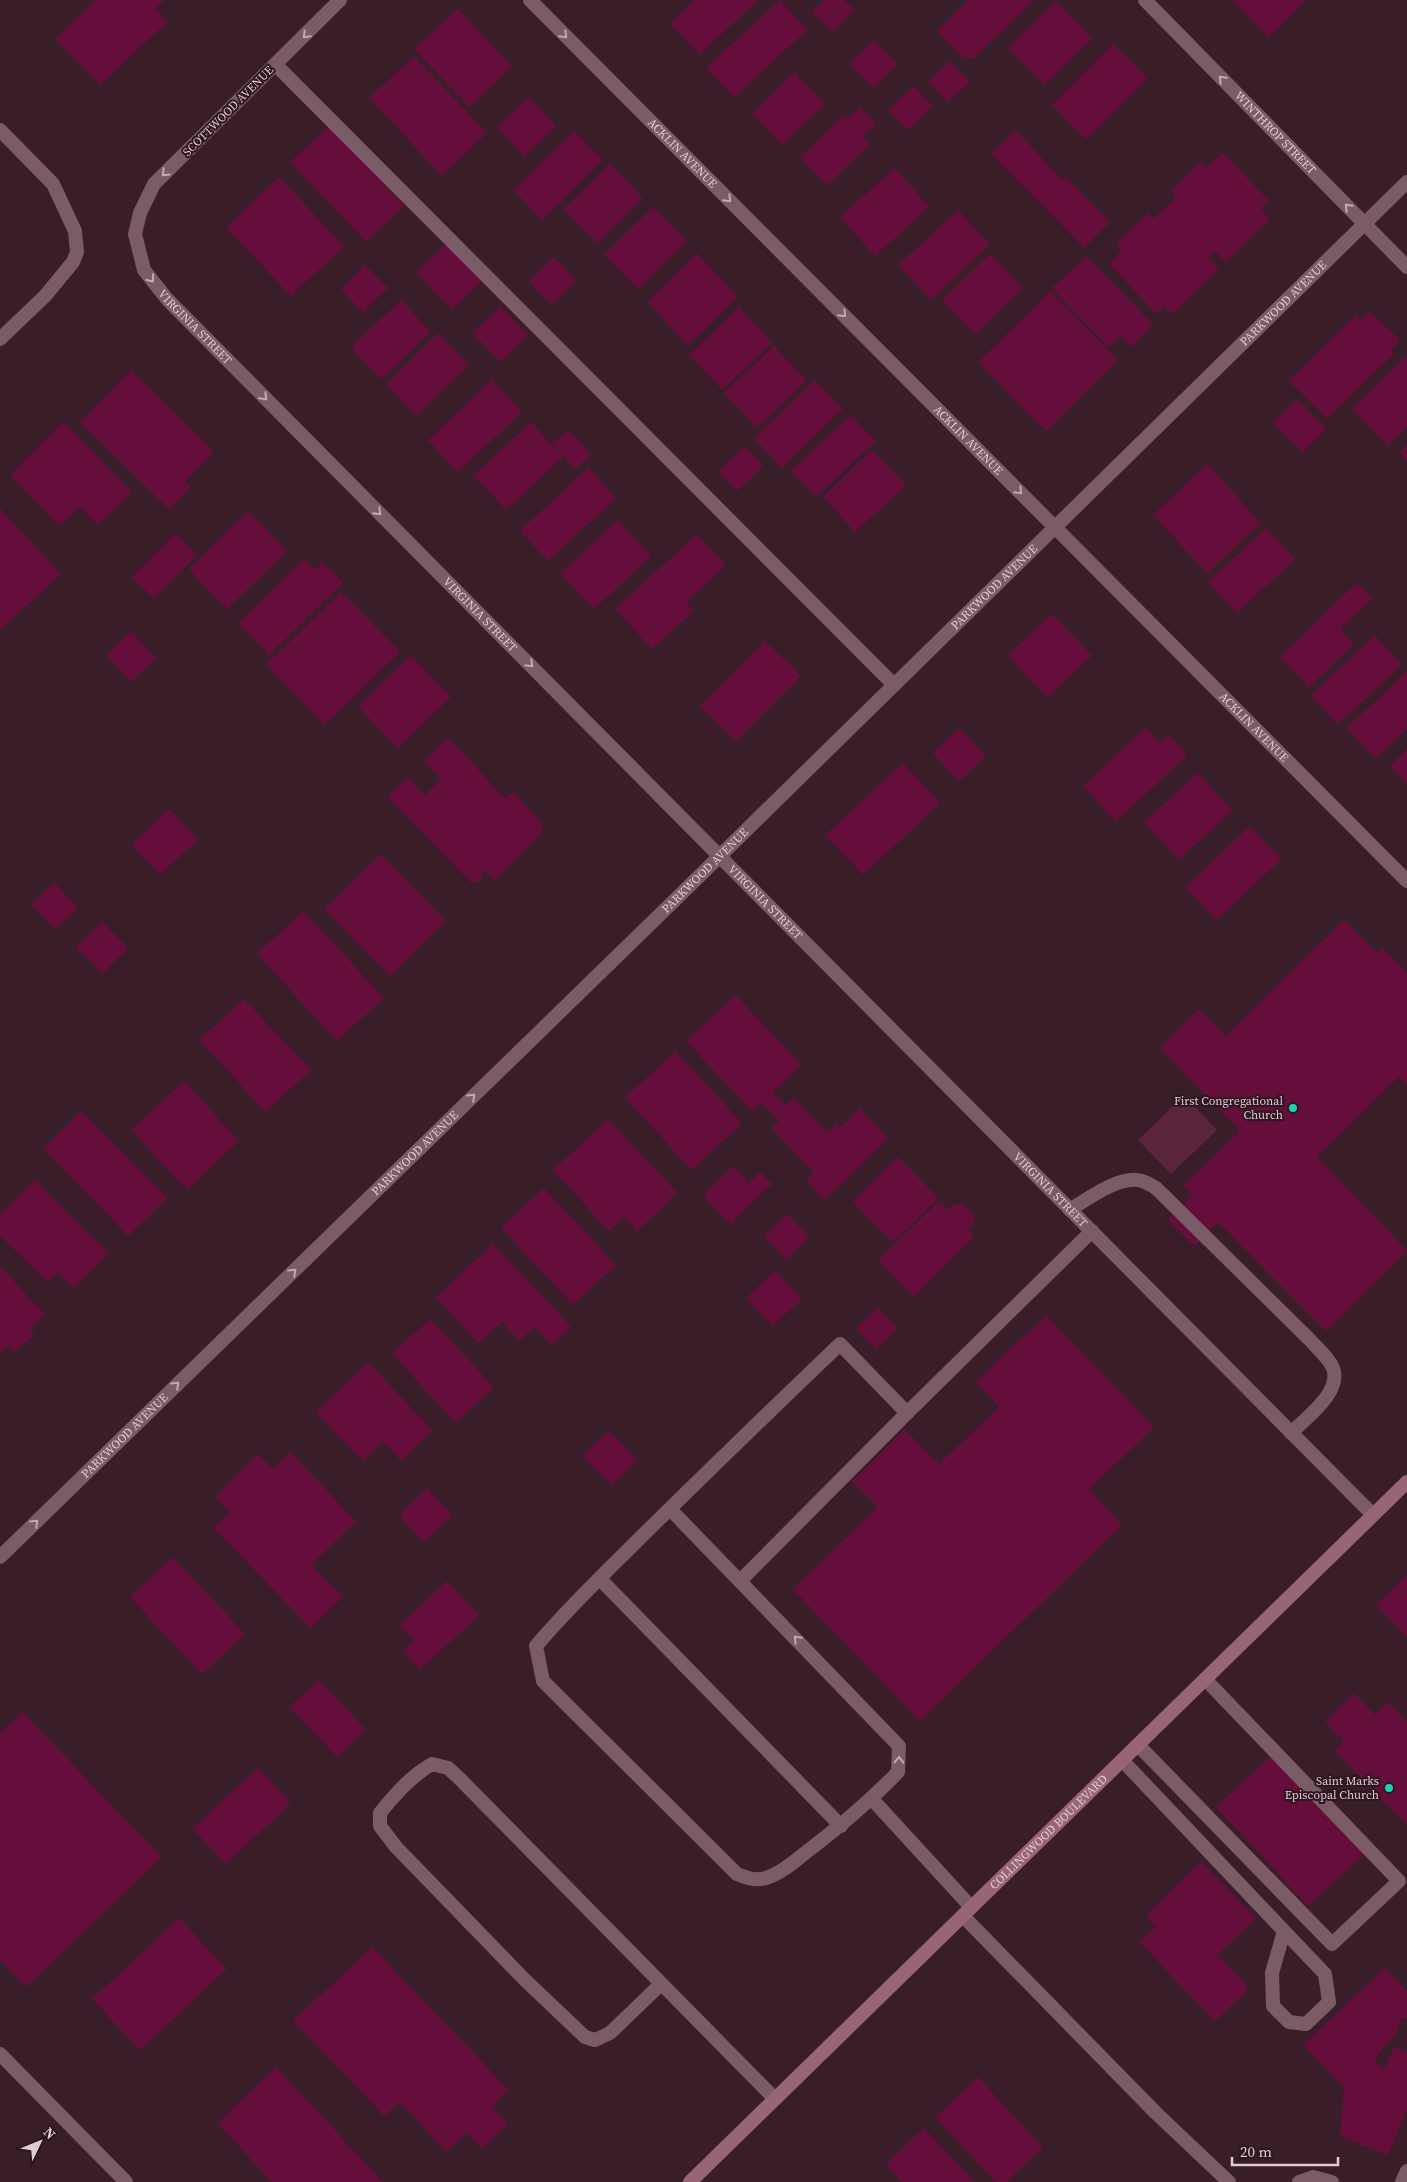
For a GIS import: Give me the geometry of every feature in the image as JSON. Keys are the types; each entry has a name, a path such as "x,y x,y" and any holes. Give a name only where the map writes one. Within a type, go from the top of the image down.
{"main road":[{"name":"COLLINGWOOD BOULEVARD","path":"690,2182 1407,1482"}],"street":[{"name":"SCOTTWOOD AVENUE","path":"135,234 140,213 154,184 340,0"},
{"name":"ACKLIN AVENUE","path":"530,0 1407,881"},
{"name":"WINTHROP STREET","path":"1145,0 1407,267"},
{"path":"276,65 894,685"},
{"path":"0,130 53,184 75,231 77,252 73,262 45,296 0,339"},
{"name":"PARKWOOD AVENUE","path":"0,1557 720,856 1407,182"},
{"name":"VIRGINIA STREET","path":"135,234 144,270 166,299 1372,1515"},
{"path":"1070,1210 1106,1187 1130,1179 1140,1180 1156,1188 1310,1340 1332,1365 1335,1377 1334,1386 1326,1397 1291,1433"},
{"path":"740,1581 1092,1231"},
{"path":"670,1509 899,1746 898,1772 872,1799 842,1826 784,1869 767,1878 751,1880 737,1874 543,1681 536,1646 556,1623 670,1509 840,1344 907,1413"},
{"path":"600,1579 842,1826"},
{"path":"1138,1745 1332,1944 1398,1881 1205,1679"},
{"path":"1122,1760 1325,1974 1329,2002 1306,2024 1289,2022 1273,2006 1272,1973 1284,1931"},
{"path":"661,1984 610,2033 596,2040 585,2037 524,1979 396,1847 380,1826 380,1813 394,1795 421,1770 432,1764 448,1768 775,2099"},
{"path":"872,1799 967,1912 1156,2113 1229,2182"},
{"path":"0,2054 126,2182"},
{"path":"1402,2182 1407,2171"},
{"path":"1299,2182 1313,2177 1332,2182"}],"shaded area":[{"path":"1184,1095 1217,1130 1171,1174 1138,1140"}],"building":[{"path":"96,0 164,0 155,9 167,22 100,85 55,39"},
{"path":"694,0 758,0 699,55 670,23"},
{"path":"780,0 807,30 734,98 706,68"},
{"path":"824,0 844,0 854,10 833,32 812,12"},
{"path":"968,0 1033,0 975,57 964,59 937,31"},
{"path":"1233,0 1306,0 1268,38"},
{"path":"1056,1 1092,38 1044,85 1008,48"},
{"path":"458,9 512,67 469,107 414,49"},
{"path":"874,40 898,64 874,88 849,64"},
{"path":"1113,44 1147,78 1086,139 1052,105"},
{"path":"414,56 487,133 442,176 369,98"},
{"path":"949,61 970,82 948,102 928,82"},
{"path":"795,72 825,104 782,145 752,114"},
{"path":"914,86 933,106 908,130 888,111"},
{"path":"529,97 556,126 524,156 497,127"},
{"path":"861,107 876,124 862,137 870,144 827,185 800,157 843,116 847,120"},
{"path":"329,126 405,206 366,242 290,162"},
{"path":"1015,130 1063,180 1066,178 1110,222 1084,248 991,154"},
{"path":"574,131 603,160 542,220 514,190"},
{"path":"1222,153 1269,201 1261,209 1270,219 1226,262 1215,251 1208,258 1219,269 1172,314 1164,306 1157,314 1109,264 1122,250 1116,244 1148,213 1153,219 1176,197 1171,191 1201,162 1206,168"},
{"path":"610,164 643,198 597,243 563,209"},
{"path":"894,168 929,206 875,256 840,218"},
{"path":"279,177 344,246 291,296 226,228"},
{"path":"653,207 687,241 638,289 604,255"},
{"path":"958,210 990,244 931,300 898,265"},
{"path":"447,243 482,281 451,310 416,272"},
{"path":"697,253 738,297 688,345 647,302"},
{"path":"990,254 1023,288 975,334 942,300"},
{"path":"1086,256 1153,325 1131,347 1121,336 1109,347 1052,288"},
{"path":"554,257 576,281 551,305 529,282"},
{"path":"365,265 388,288 363,312 341,289"},
{"path":"1050,291 1118,360 1046,431 978,362"},
{"path":"401,300 431,332 381,379 351,347"},
{"path":"501,306 528,335 500,362 473,333"},
{"path":"739,307 772,343 722,390 689,355"},
{"path":"1370,311 1400,340 1390,350 1394,354 1327,419 1289,381 1356,315 1361,320"},
{"path":"438,333 469,365 416,416 386,384"},
{"path":"774,346 807,380 757,428 724,393"},
{"path":"1405,357 1407,359 1407,427 1388,446 1352,409"},
{"path":"131,370 214,451 185,481 191,487 169,509 80,422"},
{"path":"492,380 522,412 458,472 428,440"},
{"path":"815,380 843,409 782,468 754,438"},
{"path":"1297,399 1326,429 1303,452 1273,423"},
{"path":"851,415 876,441 816,497 791,471"},
{"path":"63,422 132,492 98,525 80,507 59,526 10,475"},
{"path":"531,422 563,457 506,510 473,476"},
{"path":"569,430 591,454 575,469 553,444"},
{"path":"1407,445 1407,461 1399,452"},
{"path":"745,446 763,466 737,491 718,471"},
{"path":"872,450 906,485 855,532 823,497"},
{"path":"1207,464 1261,523 1207,573 1153,515"},
{"path":"588,467 616,498 548,561 520,531"},
{"path":"0,508 61,574 0,630"},
{"path":"248,511 287,551 227,609 189,569"},
{"path":"618,520 651,556 594,609 561,573"},
{"path":"1266,528 1295,559 1237,613 1208,582"},
{"path":"176,533 197,555 154,598 132,577"},
{"path":"697,534 726,565 686,602 694,611 652,649 615,609"},
{"path":"304,559 314,570 323,562 343,583 269,655 238,623"},
{"path":"1357,583 1372,598 1340,629 1354,644 1309,687 1280,657"},
{"path":"341,592 400,652 325,725 266,665"},
{"path":"1052,614 1092,656 1047,698 1008,655"},
{"path":"131,631 156,658 131,682 106,655"},
{"path":"1375,635 1402,665 1338,724 1311,695"},
{"path":"765,641 801,676 736,741 700,706"},
{"path":"411,655 451,697 398,748 358,706"},
{"path":"1407,671 1407,729 1375,759 1347,728"},
{"path":"1146,727 1160,743 1169,735 1187,755 1116,822 1083,786"},
{"path":"960,728 986,756 959,781 933,753"},
{"path":"448,738 506,799 513,792 542,823 541,834 494,881 485,870 481,874 482,878 477,882 471,883 388,797 407,778 425,795 441,779 424,761"},
{"path":"1407,749 1407,784 1390,766"},
{"path":"903,763 940,803 863,875 825,835"},
{"path":"1198,773 1232,810 1179,860 1144,822"},
{"path":"169,809 198,839 160,875 132,845"},
{"path":"1250,826 1282,859 1216,920 1185,887"},
{"path":"381,854 446,921 390,976 325,909"},
{"path":"54,882 78,907 55,929 31,905"},
{"path":"303,911 384,998 337,1041 257,954"},
{"name":"First Congregational Church","path":"1344,920 1377,953 1383,948 1407,972 1407,1085 1399,1077 1317,1157 1407,1251 1326,1331 1218,1222 1194,1246 1168,1220 1193,1195 1183,1186 1240,1131 1160,1048 1199,1009 1226,1036"},
{"path":"102,922 128,948 102,974 76,947"},
{"path":"736,995 801,1065 772,1092 786,1106 794,1098 827,1132 837,1123 841,1127 860,1108 888,1138 824,1200 806,1181 814,1173 771,1128 779,1121 761,1102 752,1111 686,1041"},
{"path":"244,999 311,1070 266,1112 199,1040"},
{"path":"675,1051 742,1123 692,1170 625,1098"},
{"path":"184,1081 239,1141 187,1190 131,1130"},
{"path":"81,1111 167,1198 128,1236 43,1149"},
{"path":"608,1119 677,1193 637,1231 624,1217 609,1231 553,1170"},
{"path":"898,1157 938,1198 893,1242 853,1202"},
{"path":"733,1166 749,1183 760,1172 772,1184 731,1224 703,1196"},
{"path":"35,1180 109,1253 74,1288 58,1272 48,1283 0,1236 0,1215"},
{"path":"544,1188 616,1265 573,1305 501,1228"},
{"path":"939,1201 949,1210 955,1204 963,1204 974,1215 974,1223 967,1229 974,1237 914,1297 878,1260"},
{"path":"787,1214 809,1237 787,1260 764,1236"},
{"path":"493,1244 571,1327 551,1345 534,1327 519,1341 502,1322 478,1343 436,1297"},
{"path":"0,1267 45,1314 30,1329 35,1334 15,1352 9,1345 0,1354"},
{"path":"775,1270 802,1299 773,1326 746,1298"},
{"path":"878,1307 898,1329 876,1349 856,1328"},
{"path":"1046,1315 1154,1427 1089,1490 1122,1525 920,1721 793,1589 878,1507 852,1481 905,1429 939,1464 999,1407 976,1382"},
{"path":"430,1319 494,1387 456,1423 392,1354"},
{"path":"368,1363 433,1430 401,1461 383,1442 363,1461 316,1412"},
{"path":"609,1431 637,1460 612,1485 583,1456"},
{"path":"290,1452 356,1521 311,1565 343,1597 311,1628 213,1528 230,1512 215,1497 258,1454 273,1469"},
{"path":"427,1488 452,1515 424,1542 399,1515"},
{"path":"173,1557 245,1634 202,1674 130,1597"},
{"path":"1407,1575 1407,1637 1376,1605"},
{"path":"447,1581 479,1615 420,1670 403,1651 414,1641 400,1625"},
{"path":"318,1680 366,1730 337,1757 289,1707"},
{"name":"Saint Marks Episcopal Church","path":"1354,1693 1375,1715 1388,1702 1407,1722 1407,1825 1334,1750 1344,1741 1325,1722"},
{"path":"22,1712 162,1857 26,1987 0,1960 0,1733"},
{"path":"1272,1755 1364,1854 1308,1906 1216,1807"},
{"path":"257,1768 291,1803 226,1864 193,1829"},
{"path":"1201,1861 1256,1918 1217,1955 1249,1988 1215,2021 1139,1942 1156,1926 1146,1915"},
{"path":"179,1918 227,1969 140,2050 92,1999"},
{"path":"372,1947 509,2090 491,2107 508,2124 482,2149 467,2133 447,2152 399,2102 384,2116 293,2021"},
{"path":"1385,1968 1407,1991 1407,2018 1402,2018 1395,2036 1379,2052 1374,2063 1385,2068 1394,2047 1407,2052 1407,2109 1390,2150 1386,2155 1340,2136 1344,2088 1303,2045"},
{"path":"276,2067 383,2182 272,2182 217,2123"},
{"path":"978,2077 1043,2147 1006,2182 995,2182 935,2117"},
{"path":"924,2128 975,2182 902,2182 886,2164"}],"place":[{"name":"First Congregational Church","path":"1293,1108"},
{"name":"Saint Marks Episcopal Church","path":"1389,1788"}]}
